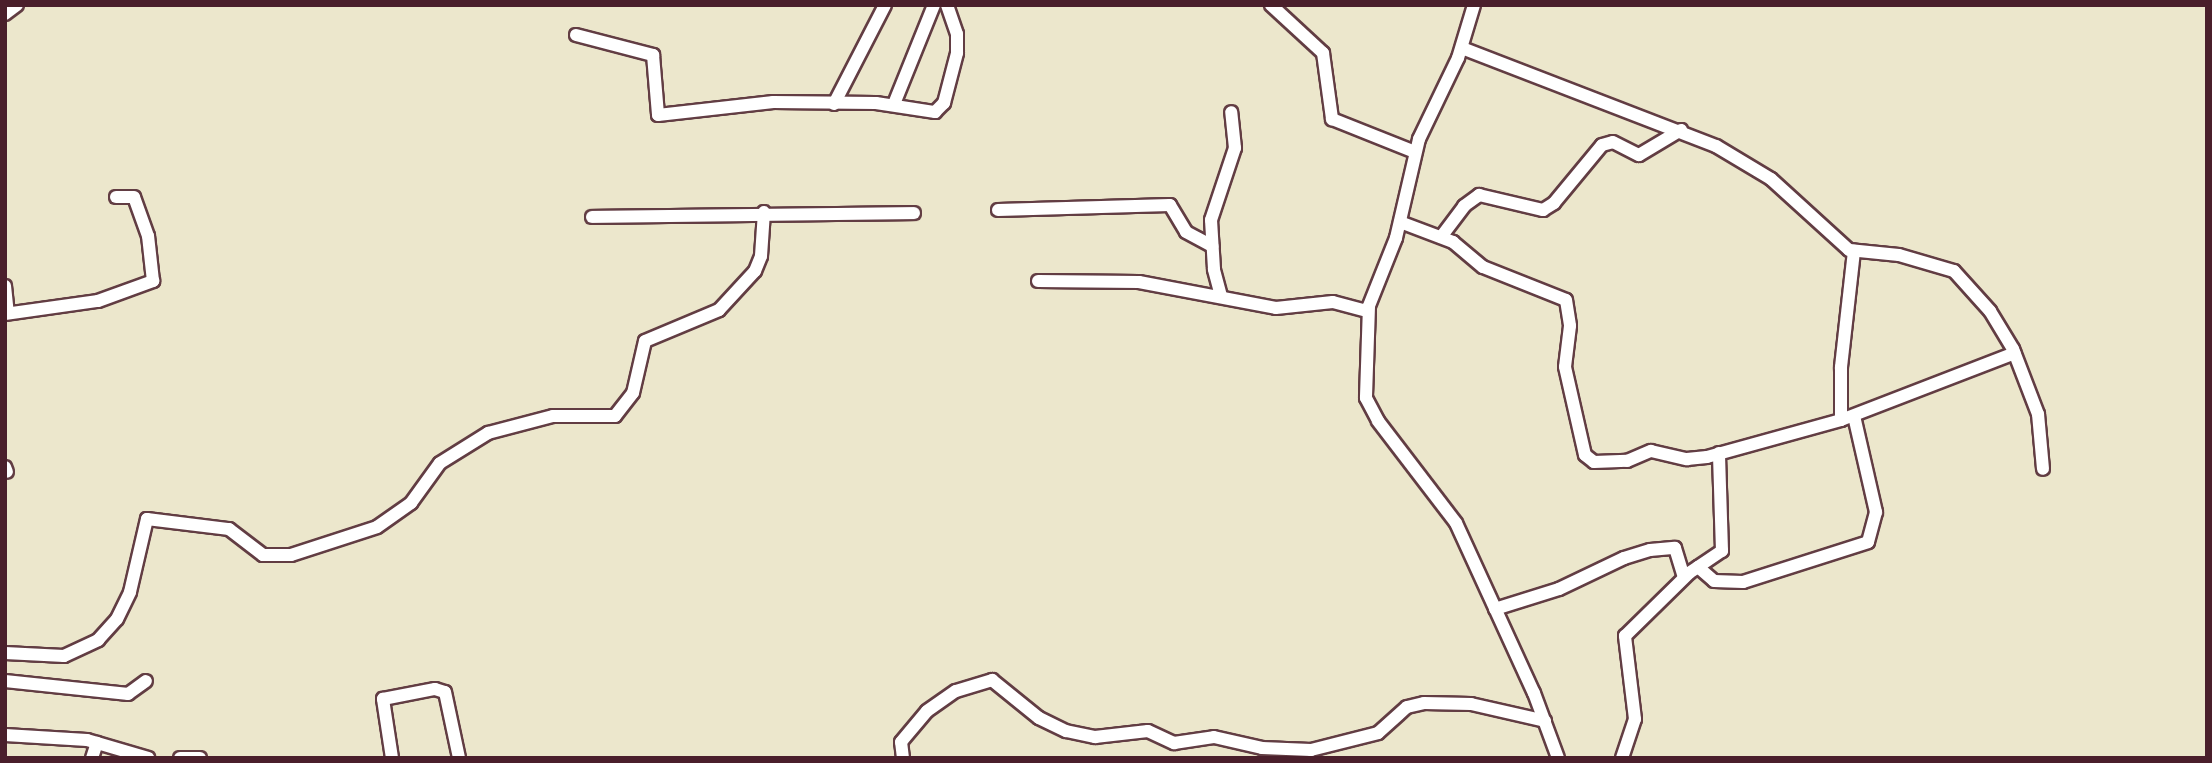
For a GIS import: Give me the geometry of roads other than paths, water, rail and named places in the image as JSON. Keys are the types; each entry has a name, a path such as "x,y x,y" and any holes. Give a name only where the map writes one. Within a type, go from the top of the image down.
{"street":[{"path":"5,13 17,5"},
{"path":"834,104 885,5"},
{"path":"894,104 934,5"},
{"path":"576,35 653,55 658,115 773,102 894,104 935,112 944,103 957,53 957,34 947,5"},
{"path":"1271,5 1297,25 1324,55 1332,119 1415,152"},
{"path":"1474,5 1462,48 1415,152 1400,222 1367,312 1364,358 1369,406 1457,523 1545,721 1558,758"},
{"path":"1462,48 1609,108 1681,130 1771,179 1838,245 1854,251 1899,255 1954,271 1990,311 2015,353 2038,414 2043,468"},
{"path":"1221,296 1212,246 1213,209 1236,148 1231,112"},
{"path":"1441,237 1464,206 1479,195 1543,209 1554,203 1602,145 1613,142 1642,154 1681,130"},
{"path":"5,286 7,313 107,299 153,281 148,236 134,197 116,197"},
{"path":"998,209 1170,205 1186,232 1212,246"},
{"path":"592,217 764,212 871,217 914,214"},
{"path":"5,653 64,656 99,640 117,619 131,593 147,519 229,529 263,555 291,555 377,527 411,503 440,463 488,433 553,416 615,416 633,393 645,341 719,310 755,271 761,256 764,212"},
{"path":"1400,222 1441,237 1483,267 1566,300 1570,330 1565,367 1589,460 1627,461 1649,452 1687,459 1719,453 1854,416 2015,353"},
{"path":"1841,420 1841,367 1854,251"},
{"path":"1038,281 1139,282 1283,309 1338,302 1367,312"},
{"path":"1698,567 1714,581 1743,582 1868,542 1875,512 1854,416"},
{"path":"1622,758 1635,719 1625,636 1684,578 1717,556 1724,543 1719,453"},
{"path":"1495,609 1559,589 1624,558 1650,550 1675,548 1684,578"},
{"path":"903,758 901,742 928,710 956,691 992,680 1039,718 1066,732 1095,737 1148,730 1175,743 1214,737 1262,748 1311,750 1378,733 1407,707 1424,703 1471,704 1545,721"},
{"path":"5,681 128,694 146,681"},
{"path":"378,758 392,756 383,699 435,689 445,692 459,758"},
{"path":"5,736 97,743 148,758"},
{"path":"92,758 97,743"},
{"path":"180,758 200,758"}]}
